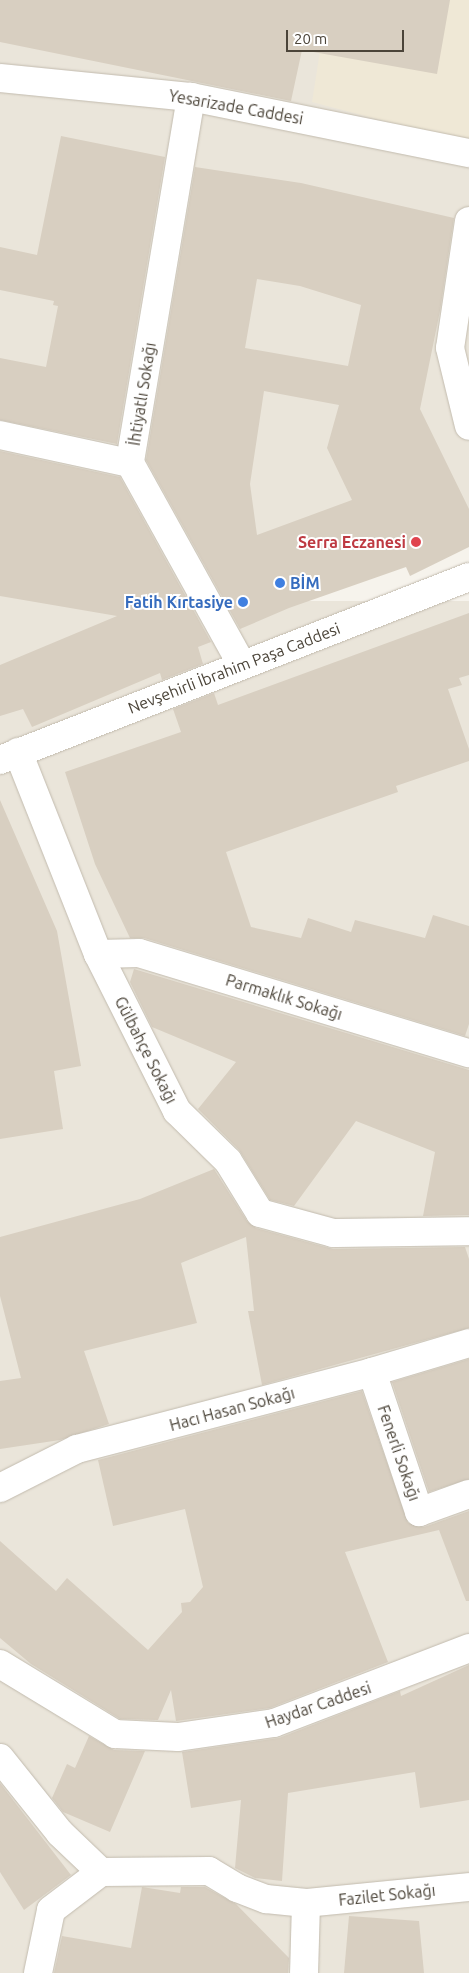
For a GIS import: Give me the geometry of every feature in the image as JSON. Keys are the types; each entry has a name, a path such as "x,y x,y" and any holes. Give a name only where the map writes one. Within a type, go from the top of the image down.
{"street":[{"name":"Yesarizade Caddesi","path":"0,78 191,97 469,153"},
{"name":"İhtiyatlı Sokağı","path":"191,97 130,463 242,665"},
{"path":"469,221 450,348 469,426"},
{"path":"0,435 130,463"},
{"name":"Nevşehirli İbrahim Paşa Caddesi","path":"9,756 469,578"},
{"name":"Gülbahçe Sokağı","path":"9,756 98,954 177,1111 228,1161 260,1213 333,1232 469,1231"},
{"name":"Parmaklık Sokağı","path":"98,954 139,953 469,1053"},
{"name":"Hacı Hasan Sokağı","path":"0,1488 77,1449 372,1372 469,1343"},
{"name":"Fenerli Sokağı","path":"372,1372 420,1512 469,1494"},
{"name":"Haydar Caddesi","path":"0,1664 115,1734 178,1737 274,1723 469,1648"},
{"path":"0,1758 60,1833 101,1872 51,1910 38,1973"},
{"name":"Fazilet Sokağı","path":"101,1872 209,1871 237,1888 266,1899 306,1903 469,1887"},
{"path":"304,1973 306,1903"}],"shaded area":[{"path":"0,0 469,0 469,532 0,731"},
{"path":"328,0 469,0 469,143 312,102"},
{"path":"0,601 469,601 469,1973 0,1973"}],"building":[{"path":"0,0 450,0 437,74 302,50 291,101 0,42"},
{"path":"61,136 165,157 117,444 0,420 0,358 46,367 58,306 53,305 54,301 0,290 0,247 37,255"},
{"path":"195,167 301,183 454,218 440,311 420,409 469,509 469,547 410,576 406,567 289,608 240,629 146,460","holes":["257,279 300,286 361,305 348,366 245,348","264,391 339,405 327,448 352,500 257,535 250,484"]},
{"path":"0,451 120,477 211,642 198,647 203,664 162,680 160,673 32,727 23,709 0,716 0,665 117,616 0,596"},
{"path":"469,613 469,675 459,678 462,685 448,689 469,749 469,761 396,786 398,792 226,852 251,927 301,938 308,918 351,932 355,920 425,938 433,915 469,926 469,1024 465,1036 144,938 130,938 95,864 65,772 181,732 173,709 214,693 218,705"},
{"path":"0,800 57,931 81,1066 54,1071 63,1129 0,1139"},
{"path":"134,969 469,1070 469,1215 423,1216 435,1152 356,1121 294,1206 270,1200 239,1150 198,1109 236,1062 152,1027 130,982"},
{"path":"214,1169 247,1221 256,1228 333,1249 465,1247 469,1259 469,1328 262,1385 248,1311 254,1311 246,1237 181,1263 197,1323 84,1351 109,1424 60,1440 0,1449 0,1381 21,1378 0,1296 0,1237 140,1199"},
{"path":"469,1359 469,1479 429,1492 392,1382"},
{"path":"362,1391 408,1523 424,1527 469,1511 469,1601 466,1601 439,1530 345,1552 388,1662 270,1708 176,1721 171,1690 158,1720 120,1719 31,1664 0,1638 0,1541 56,1591 67,1578 148,1650 182,1612 181,1603 190,1602 203,1587 185,1509 113,1526 98,1460"},
{"path":"469,1665 469,1800 420,1808 415,1772 288,1793 282,1881 255,1878 235,1868 241,1800 191,1808 182,1752 279,1738 400,1691 401,1696"},
{"path":"89,1736 114,1750 145,1751 110,1832 63,1812 52,1798 67,1764 75,1768"},
{"path":"0,1783 71,1875 24,1910 0,1872"},
{"path":"142,1887 180,1893 181,1887 205,1887 236,1904 289,1958 288,1973 54,1973 62,1936 131,1948"},
{"path":"349,1916 419,1921 424,1973 344,1973"}],"place":[{"name":"Serra Eczanesi","path":"416,542"},
{"name":"BİM","path":"280,583"},
{"name":"Fatih Kırtasiye","path":"243,602"}]}
